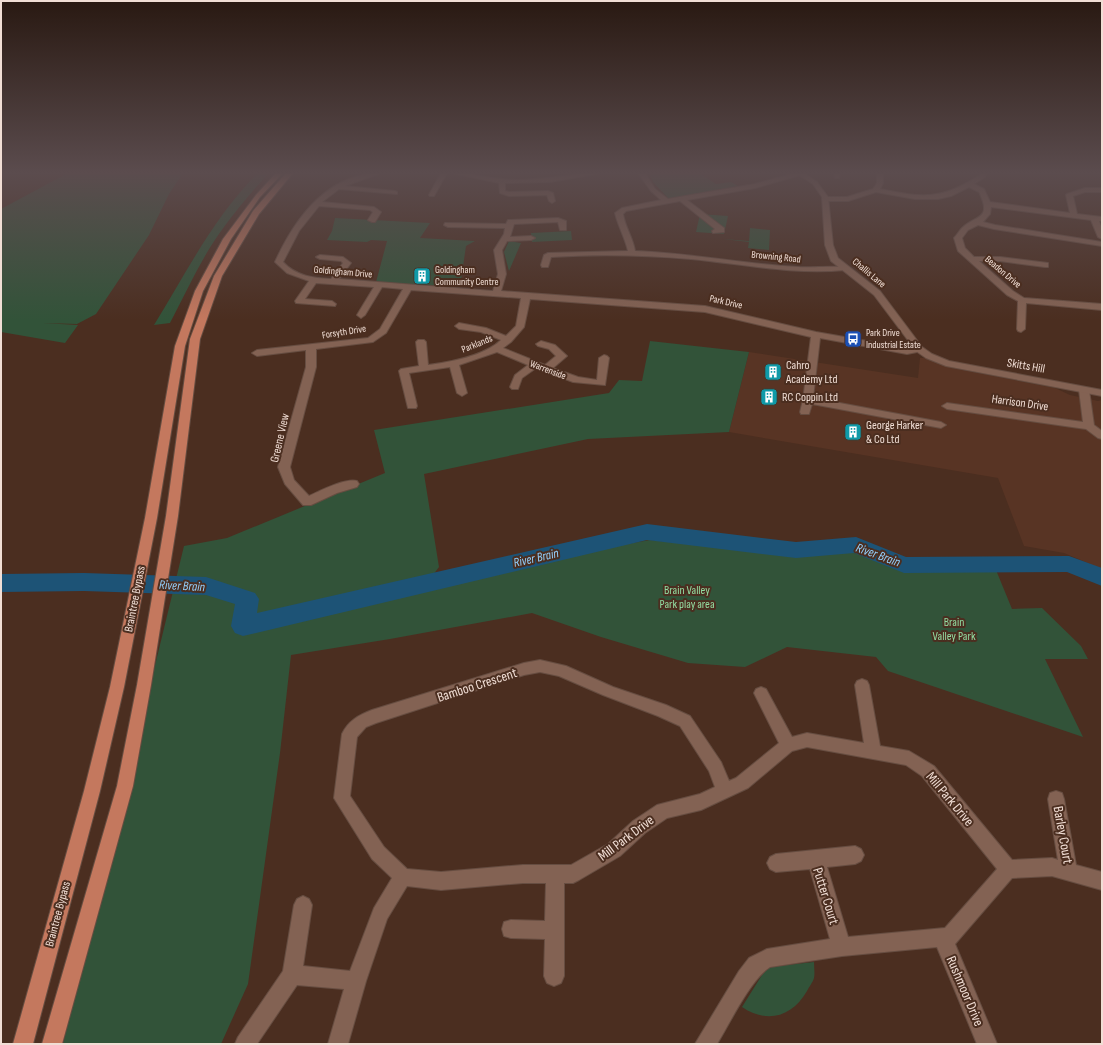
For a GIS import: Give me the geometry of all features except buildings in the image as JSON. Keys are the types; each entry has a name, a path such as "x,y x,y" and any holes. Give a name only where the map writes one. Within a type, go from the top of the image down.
{"highway":[{"name":"Braintree Bypass","path":"22,1044 92,792 117,687 145,545 180,346 199,291 227,239 239,222"},
{"name":"Braintree Bypass","path":"52,1044 125,786 168,542 195,339 218,276 251,222"}],"street":[{"name":"Goldingham Drive","path":"304,222 286,245 279,262 285,269 296,275 314,280 333,282 526,296"},
{"path":"496,294 502,274 498,250 508,234 509,226 512,222"},
{"path":"562,222 563,228"},
{"path":"621,222 629,239 632,253"},
{"path":"710,222 720,230 716,231"},
{"name":"Challis Lane","path":"827,222 829,245 834,258 877,294 918,349 929,356 946,363"},
{"path":"980,222 994,227 1102,244"},
{"name":"Beadon Drive","path":"980,222 965,229 958,238 961,249 1010,293 1022,300 1102,307"},
{"path":"1099,222 1102,237"},
{"path":"448,225 509,226"},
{"path":"505,239 531,238"},
{"name":"Browning Road","path":"545,265 548,252 591,252 691,257 791,270 822,271 845,268"},
{"path":"320,258 343,259 347,263 333,282"},
{"path":"972,259 1000,259 1045,265"},
{"path":"314,280 298,301 332,304"},
{"path":"361,315 379,285"},
{"name":"Forsyth Drive","path":"257,353 311,348 370,340 383,331 408,288"},
{"name":"Park Drive","path":"526,296 705,309 816,335 907,351 918,349"},
{"name":"Parklands","path":"412,406 404,371 454,364 497,349 520,327 526,296"},
{"path":"1021,329 1022,300"},
{"path":"459,326 483,330 508,340"},
{"path":"805,412 808,400 816,335"},
{"path":"421,342 424,368"},
{"path":"541,344 552,347 562,356 546,369"},
{"name":"Greene View","path":"311,348 311,367 284,467 289,481 307,502 352,484"},
{"name":"Warrenside","path":"497,349 534,365 576,380 602,383 604,358"},
{"name":"Skitts Hill","path":"946,363 1102,394"},
{"path":"454,364 462,393"},
{"path":"515,387 518,377 534,365"},
{"path":"1084,390 1089,426 1102,436"},
{"path":"808,400 941,425"},
{"name":"Harrison Drive","path":"948,406 1089,426"},
{"name":"Bamboo Crescent","path":"403,877 378,853 342,798 350,734 361,722 372,717 482,684 508,673 540,666 561,670 608,691 661,710 685,721 716,767 725,791"},
{"path":"862,685 873,752"},
{"path":"761,693 788,744"},
{"name":"Mill Park Drive","path":"403,877 441,881 522,874 573,874 614,850 639,827 663,811 701,802 742,784 788,744 806,740 909,758 928,771 1008,869"},
{"name":"Barley Court","path":"1056,799 1069,872"},
{"name":"Putter Court","path":"842,947 816,860 856,855"},
{"path":"776,864 816,860"},
{"path":"705,1044 746,978 756,965 767,958 842,947 950,937 1008,869 1052,867 1102,881"},
{"path":"554,976 555,874"},
{"path":"338,1044 356,981 380,914 403,877"},
{"path":"245,1044 292,975 303,905"},
{"path":"512,930 555,930"},
{"name":"Rushmoor Drive","path":"942,937 987,1044"},
{"path":"292,975 356,981"}],"shaded area":[{"path":"749,352 918,378 920,358 925,358 952,368 1055,388 1070,395 1098,401 1102,400 1102,569 1064,553 1024,546 998,478 729,432"}],"green space":[{"path":"1,222 155,222 149,235 96,314 77,324 43,323 78,325 65,343 1,332"},
{"path":"218,222 228,222 202,262 170,323 154,325 202,245"},
{"path":"334,222 430,223 420,238 475,241 466,246 460,287 376,282 387,241 371,240 367,242 327,240 332,231"},
{"path":"698,222 727,222 724,234 696,232"},
{"path":"750,228 770,230 769,250 748,248 749,242 723,239 749,241"},
{"path":"571,231 572,240 532,242 531,233"},
{"path":"509,241 521,243 509,271 504,252"},
{"path":"650,341 749,352 729,432 588,439 424,474 439,567 420,592 455,581 564,555 650,540 794,555 859,551 904,569 996,570 1012,609 1042,608 1081,646 1088,659 1045,659 1083,737 888,671 876,657 787,647 745,667 688,663 601,637 532,613 390,639 291,655 280,753 248,984 221,1044 63,1044 184,546 227,538 385,473 374,430 609,393 619,380 642,381"},
{"path":"814,962 814,976 812,983 801,1000 786,1012 770,1016 761,1015 742,1007 762,975 769,967"}],"waterway":[{"name":"River Brain","path":"1,583 84,582 206,586 247,599 243,626 647,532 796,550 856,545 904,565 1069,564 1102,577"}],"place":[{"name":"Goldingham Community Centre","path":"422,276"},
{"name":"Park Drive Industrial Estate","path":"853,339"},
{"name":"Cahro Academy Ltd","path":"773,372"},
{"name":"RC Coppin Ltd","path":"769,397"},
{"name":"George Harker & Co Ltd","path":"853,432"}],"park label":[{"name":"Brain Valley Park play area","path":"687,597"},
{"name":"Brain Valley Park","path":"954,629"}]}
